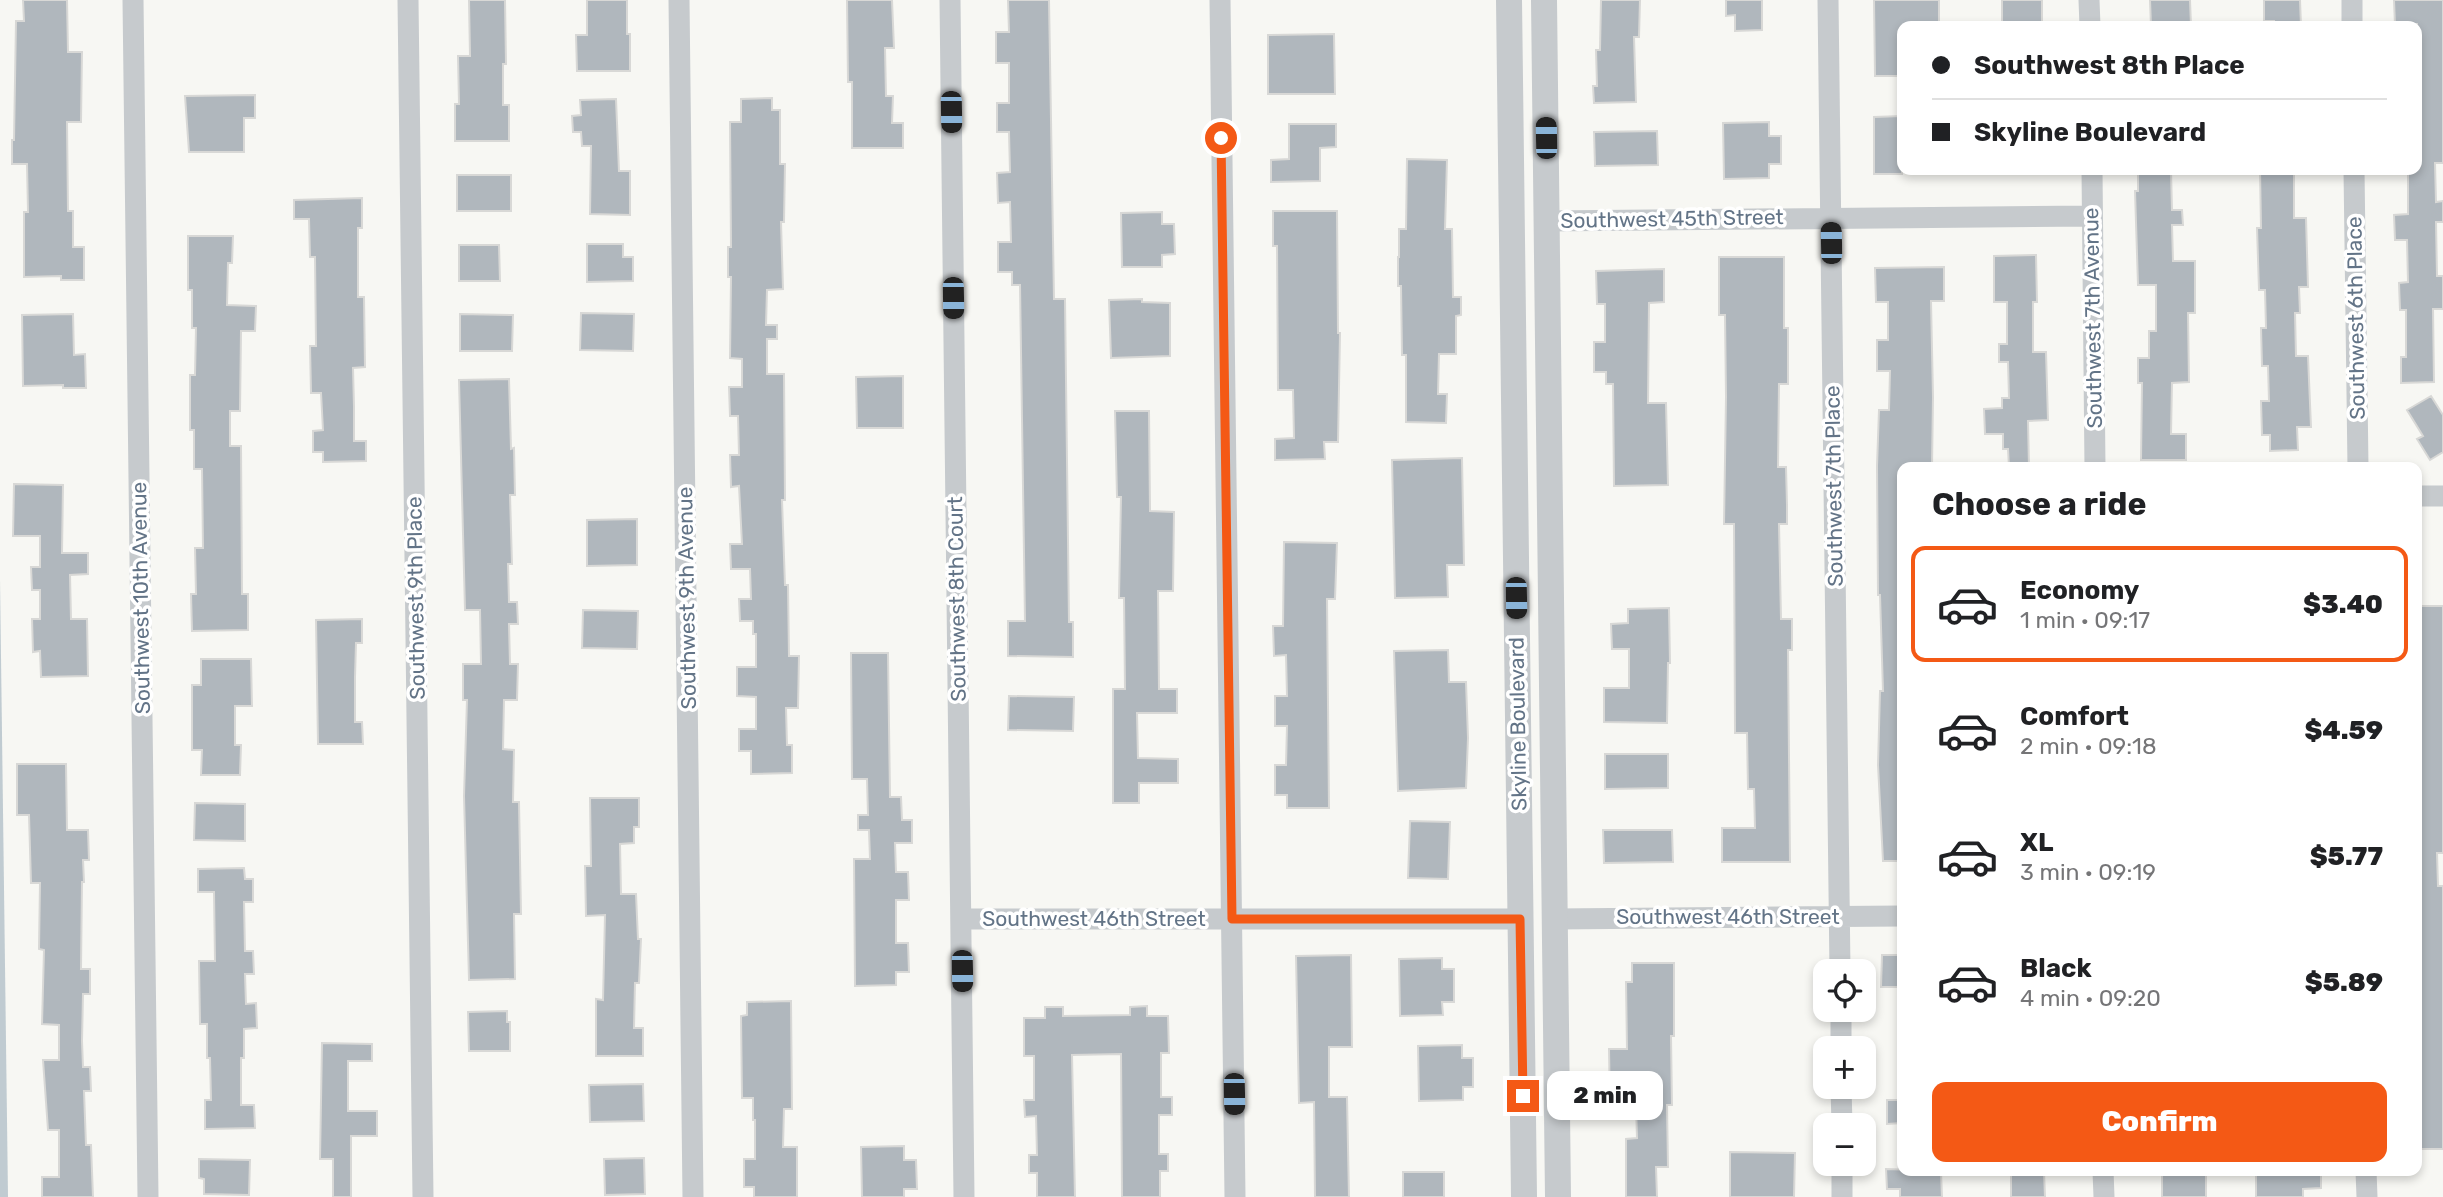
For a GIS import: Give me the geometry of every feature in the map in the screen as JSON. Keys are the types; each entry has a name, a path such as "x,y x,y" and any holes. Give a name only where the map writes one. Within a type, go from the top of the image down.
{"street":[{"name":"Southwest 10th Avenue","path":"133,0 148,1197"},
{"name":"Southwest 9th Place","path":"408,0 423,1197"},
{"name":"Southwest 9th Avenue","path":"679,0 693,1197"},
{"name":"Southwest 8th Court","path":"950,0 964,1197"},
{"path":"1220,0 1235,1197"},
{"name":"Skyline Boulevard","path":"1509,0 1524,1197"},
{"name":"Skyline Boulevard","path":"1544,0 1558,1197"},
{"name":"Southwest 7th Place","path":"1828,0 1840,959"},
{"path":"2090,0 2090,21"},
{"path":"2352,0 2352,21"},
{"name":"Southwest 7th Avenue","path":"2092,175 2095,462"},
{"name":"Southwest 6th Place","path":"2354,175 2358,462"},
{"name":"Southwest 45th Street","path":"1546,221 2092,216"},
{"path":"1512,220 1546,221"},
{"path":"2422,496 2443,496"},
{"name":"Southwest 46th Street","path":"1555,919 1897,916"},
{"name":"Southwest 46th Street","path":"961,919 1520,919"},
{"path":"1520,919 1555,919"},
{"path":"1842,1176 1842,1197"},
{"path":"2103,1176 2104,1197"},
{"path":"2366,1176 2367,1197"}],"shaded area":[{"path":"0,579 8,1197 0,1197"}],"building":[{"path":"23,0 67,0 68,52 82,52 81,122 67,122 68,211 73,211 73,247 84,247 84,280 61,280 61,276 24,277 24,212 28,212 27,164 12,164 16,21 24,21"},
{"path":"469,0 505,0 506,64 503,64 503,105 509,105 509,141 455,141 455,104 459,104 458,56 470,56"},
{"path":"587,0 627,0 630,71 577,71 576,35 587,35"},
{"path":"847,0 892,0 894,48 885,48 886,96 893,96 892,123 903,123 903,148 852,148 852,82 848,82"},
{"path":"1008,0 1049,0 1054,299 1065,299 1069,622 1073,622 1073,657 1008,656 1008,621 1025,621 1020,285 1012,285 1012,272 998,272 998,242 1011,242 1010,202 998,203 997,173 1010,172 1009,132 997,132 997,103 1009,103 1009,63 996,63 996,32 1009,32"},
{"path":"1601,0 1640,0 1639,37 1634,37 1636,102 1594,103 1593,86 1597,86 1596,50 1600,50"},
{"path":"1726,0 1762,0 1762,30 1735,31 1735,15 1726,16"},
{"path":"1874,0 1939,0 1939,21 1897,21 1897,76 1875,76"},
{"path":"2002,0 2042,0 2042,21 2002,21"},
{"path":"2150,0 2190,0 2191,21 2151,21"},
{"path":"2264,0 2300,0 2301,21 2264,21"},
{"path":"2394,0 2443,0 2443,163 2435,163 2436,202 2443,201 2443,222 2436,222 2437,276 2443,276 2443,309 2433,309 2434,382 2401,383 2401,357 2406,357 2406,310 2400,310 2399,283 2408,282 2407,240 2395,240 2394,215 2408,214 2408,175 2422,175 2422,21 2395,21"},
{"path":"1334,34 1335,94 1268,94 1268,35"},
{"path":"255,95 255,118 244,118 244,152 189,152 185,96"},
{"path":"772,98 772,110 780,110 780,164 785,164 784,222 781,222 783,289 767,290 766,325 777,325 777,339 767,339 767,374 784,374 785,500 782,500 785,585 788,585 789,656 799,656 798,708 786,708 787,745 792,745 792,773 751,774 751,751 739,751 739,729 756,729 756,697 737,696 737,667 756,667 756,634 753,634 753,621 740,621 739,599 751,599 750,569 731,569 730,544 742,544 739,486 731,487 730,455 739,455 738,416 730,416 729,387 742,387 742,359 730,358 730,122 741,122 741,99"},
{"path":"616,99 619,171 630,171 630,215 590,214 591,146 582,146 581,132 573,132 572,116 581,115 580,100"},
{"path":"1897,116 1897,174 1874,174 1874,117"},
{"path":"1769,122 1769,136 1781,136 1781,164 1769,164 1769,178 1724,179 1723,123"},
{"path":"1289,124 1336,124 1336,147 1320,148 1320,181 1271,182 1271,160 1289,159"},
{"path":"1657,131 1658,165 1595,166 1594,132"},
{"path":"1407,159 1447,160 1445,229 1452,229 1453,297 1461,297 1461,315 1456,316 1456,354 1439,354 1438,394 1447,394 1446,423 1406,422 1406,355 1402,355 1398,257 1399,229 1406,229"},
{"path":"457,175 511,175 511,211 457,211"},
{"path":"2138,175 2171,175 2172,210 2182,210 2183,225 2172,225 2173,261 2195,261 2195,313 2188,313 2189,382 2172,383 2171,434 2186,434 2186,460 2141,460 2142,383 2138,383 2138,358 2149,358 2149,331 2156,331 2156,285 2138,285 2135,191 2138,191"},
{"path":"2260,175 2294,175 2294,218 2306,218 2308,287 2299,287 2300,313 2295,313 2296,356 2308,356 2311,427 2297,427 2298,450 2270,451 2270,435 2262,435 2261,401 2269,401 2268,366 2262,366 2261,328 2266,328 2265,290 2259,290 2257,228 2261,228"},
{"path":"362,198 362,228 358,228 358,297 364,297 365,367 353,368 354,441 366,441 366,461 323,462 323,452 313,452 313,431 323,430 321,393 311,393 310,346 316,346 315,257 310,257 309,219 294,219 294,200"},
{"path":"1273,211 1337,211 1340,333 1338,442 1324,442 1325,459 1275,460 1275,439 1294,438 1293,390 1278,390 1277,246 1273,246"},
{"path":"1162,212 1162,224 1174,224 1175,254 1162,255 1162,267 1122,267 1121,213"},
{"path":"188,236 233,236 232,263 228,263 227,305 256,306 255,331 241,331 240,411 230,411 230,446 241,446 242,594 248,594 248,630 192,631 191,594 196,594 195,548 203,548 202,469 194,469 194,430 190,430 190,375 195,375 196,328 192,328 192,290 188,290"},
{"path":"587,244 623,244 623,257 633,257 633,281 587,282"},
{"path":"459,245 499,245 500,281 459,281"},
{"path":"2036,255 2037,302 2033,302 2033,352 2046,352 2048,420 2028,421 2029,462 2009,462 2008,449 2003,449 2003,434 1985,434 1984,409 2002,408 2002,398 2009,398 2008,362 1999,362 1999,344 2007,344 2007,302 1994,302 1994,256"},
{"path":"1719,257 1784,257 1784,328 1788,328 1788,384 1779,384 1778,467 1786,467 1787,505 1787,524 1779,524 1781,619 1792,619 1792,650 1788,650 1790,862 1722,862 1722,828 1755,828 1754,789 1748,789 1747,733 1735,733 1734,524 1724,524 1725,315 1719,315"},
{"path":"1944,267 1944,301 1931,301 1932,462 1897,462 1897,861 1883,861 1878,765 1880,691 1883,691 1878,595 1877,466 1879,410 1889,410 1890,371 1877,371 1877,340 1888,340 1888,302 1876,302 1875,268"},
{"path":"1664,269 1664,302 1649,303 1648,403 1666,403 1668,485 1614,486 1613,384 1606,384 1606,372 1594,372 1594,342 1605,342 1605,304 1597,304 1596,271"},
{"path":"1142,299 1142,302 1170,303 1170,356 1111,358 1109,300"},
{"path":"581,313 634,314 633,351 580,350"},
{"path":"73,314 74,355 85,354 86,388 63,388 63,385 23,386 22,315"},
{"path":"460,314 513,315 512,351 460,351"},
{"path":"903,376 903,428 857,428 856,377"},
{"path":"509,379 515,495 510,495 512,564 508,564 509,602 517,602 518,624 509,624 510,664 518,664 517,700 504,700 503,749 514,750 513,802 519,802 521,914 514,914 515,979 469,980 464,796 467,700 463,700 463,664 481,664 480,610 465,610 459,380"},
{"path":"2431,396 2443,415 2443,452 2430,460 2417,439 2423,436 2407,410"},
{"path":"1115,411 1149,411 1150,511 1174,512 1173,591 1158,591 1159,689 1177,689 1177,713 1137,713 1138,758 1178,759 1178,783 1139,783 1139,803 1113,803 1113,689 1125,689 1124,598 1119,598 1121,497 1117,497"},
{"path":"1462,458 1464,565 1447,565 1448,597 1395,598 1392,460"},
{"path":"14,484 63,485 62,553 88,553 88,574 70,575 71,619 87,619 88,676 41,677 40,651 33,652 32,619 40,619 40,590 32,590 31,567 40,567 40,536 13,536"},
{"path":"637,519 637,565 587,566 587,520"},
{"path":"1284,542 1337,543 1335,599 1327,599 1329,808 1287,808 1287,795 1275,795 1275,765 1286,765 1287,726 1275,726 1275,696 1287,696 1286,655 1274,656 1273,626 1283,626"},
{"path":"2422,606 2443,606 2443,853 2437,853 2438,886 2443,886 2443,1149 2422,1149"},
{"path":"1669,608 1667,723 1604,722 1604,688 1629,688 1629,649 1612,649 1611,624 1628,623 1628,609"},
{"path":"583,610 638,611 637,649 582,648"},
{"path":"362,619 362,643 356,643 355,722 362,722 363,744 318,744 316,620"},
{"path":"1448,650 1449,682 1466,682 1466,788 1398,791 1394,651"},
{"path":"851,653 888,653 890,797 901,797 902,820 912,820 912,843 895,843 896,872 908,872 909,900 896,900 896,943 908,943 909,972 896,972 896,985 855,986 854,859 870,859 869,830 858,830 858,815 868,815 867,779 852,779"},
{"path":"201,659 251,659 252,706 235,706 235,745 241,745 240,775 201,775 202,750 192,750 192,685 201,685"},
{"path":"1009,696 1074,697 1073,731 1008,730"},
{"path":"1605,754 1668,754 1668,788 1605,789"},
{"path":"17,764 66,764 67,830 88,830 89,860 83,860 81,969 90,969 90,994 83,994 82,1041 83,1067 90,1067 91,1091 84,1091 86,1145 91,1145 93,1197 42,1197 42,1177 59,1177 59,1130 48,1130 43,1060 59,1060 59,1025 42,1024 44,950 39,949 40,883 31,883 29,815 17,815"},
{"path":"590,798 639,798 639,827 634,827 634,843 620,844 621,894 636,894 638,939 641,939 639,983 635,983 634,1028 643,1028 643,1056 596,1056 596,999 603,1000 605,915 586,916 585,866 591,866"},
{"path":"195,803 245,804 245,841 194,840"},
{"path":"1410,821 1450,822 1448,879 1408,878"},
{"path":"1603,830 1672,830 1673,862 1604,863"},
{"path":"244,868 245,879 253,879 253,902 244,902 245,951 253,951 254,974 245,974 246,1004 256,1003 257,1028 244,1029 241,1105 254,1105 255,1128 205,1129 205,1100 211,1100 210,1058 207,1058 207,1024 200,1024 199,961 215,961 214,892 198,892 198,869"},
{"path":"1351,955 1352,1047 1329,1047 1329,1097 1347,1097 1349,1197 1315,1197 1314,1102 1299,1103 1296,956"},
{"path":"1882,955 1897,955 1897,987 1881,987"},
{"path":"1442,958 1442,969 1454,969 1454,1002 1442,1002 1443,1015 1400,1016 1399,959"},
{"path":"1632,963 1674,963 1672,1105 1667,1105 1668,1167 1656,1167 1657,1197 1626,1197 1626,1139 1637,1138 1636,1106 1610,1106 1609,1049 1627,1049 1626,982 1632,982"},
{"path":"791,1001 792,1109 784,1109 783,1147 797,1147 797,1197 754,1197 754,1187 744,1187 744,1159 755,1159 755,1120 753,1098 742,1098 741,1016 747,1015 747,1002"},
{"path":"1147,1006 1147,1016 1168,1016 1169,1053 1161,1053 1161,1097 1172,1097 1172,1115 1159,1115 1159,1154 1168,1154 1168,1171 1160,1171 1160,1197 1122,1197 1121,1054 1072,1055 1075,1197 1037,1197 1037,1173 1029,1173 1029,1155 1037,1155 1036,1116 1025,1117 1024,1100 1034,1100 1034,1056 1024,1056 1024,1018 1045,1018 1045,1007 1063,1007 1063,1016 1130,1015 1130,1007"},
{"path":"507,1011 507,1022 510,1022 510,1051 469,1051 468,1012"},
{"path":"322,1043 372,1044 372,1061 348,1061 348,1111 377,1111 377,1136 351,1136 351,1197 333,1197 333,1159 320,1159"},
{"path":"1462,1045 1462,1058 1473,1058 1473,1087 1463,1087 1463,1100 1419,1101 1418,1046"},
{"path":"643,1084 644,1121 590,1122 589,1085"},
{"path":"1887,1100 1897,1100 1897,1123 1887,1124"},
{"path":"904,1146 904,1160 916,1160 917,1189 904,1189 904,1197 862,1197 861,1147"},
{"path":"1730,1152 1795,1153 1794,1197 1730,1197"},
{"path":"644,1158 645,1194 605,1195 604,1159"},
{"path":"199,1159 250,1160 249,1195 204,1194 204,1179 199,1178"},
{"path":"1886,1169 1897,1169 1897,1176 1941,1176 1942,1197 1900,1197 1900,1189 1887,1189"},
{"path":"1403,1172 1444,1172 1444,1197 1403,1197"},
{"path":"2011,1176 2044,1176 2045,1197 2011,1197"},
{"path":"2162,1176 2206,1176 2206,1197 2162,1197"},
{"path":"2256,1176 2321,1176 2321,1188 2303,1189 2303,1197 2256,1197"}],"route":[{"path":"1221,138 1232,919 1520,919 1523,1096"}]}
